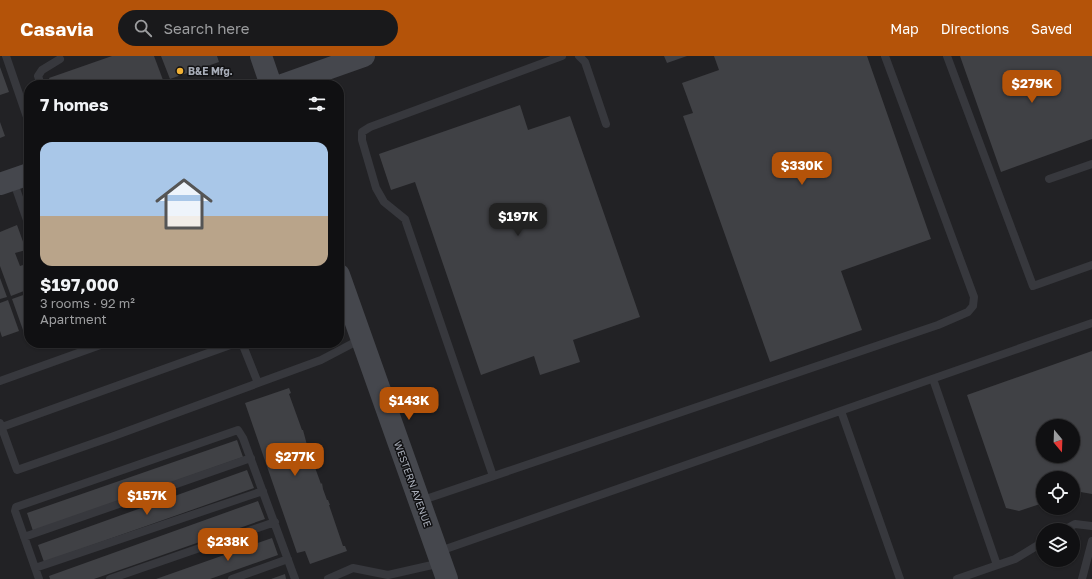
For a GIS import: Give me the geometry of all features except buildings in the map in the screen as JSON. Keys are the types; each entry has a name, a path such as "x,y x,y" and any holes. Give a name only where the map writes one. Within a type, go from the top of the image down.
{"street":[{"path":"261,56 269,80"},
{"path":"296,80 364,56"},
{"name":"WESTERN AVENUE","path":"344,289 442,565"}],"lane":[{"path":"6,56 24,108"},
{"path":"39,80 38,76 42,70 60,57 69,56"},
{"path":"493,476 405,220 384,202 376,188 362,140 362,132 370,127 562,56"},
{"path":"579,56 585,62 606,124"},
{"path":"420,501 930,327 968,312 973,306 974,297 885,56"},
{"path":"947,56 1033,286 1092,265"},
{"path":"1049,179 1092,164"},
{"path":"14,179 24,210"},
{"path":"328,579 353,568 388,577 442,565 841,411 1092,323"},
{"path":"222,348 1,425 17,470 321,360 362,339"},
{"path":"0,380 92,348"},
{"path":"244,348 258,383"},
{"path":"933,379 997,565"},
{"path":"841,411 900,579"},
{"path":"39,579 15,512 16,507 238,430 251,458 296,579"},
{"path":"24,537 251,458"},
{"path":"35,568 263,491"},
{"path":"110,579 275,522"},
{"path":"1080,525 1092,526"},
{"path":"1082,579 1092,541"},
{"path":"957,579 1015,559 1036,546"},
{"path":"232,579 288,559"}],"shaded area":[{"path":"0,56 1092,56 1092,579 0,579"}],"place":[{"name":"B&E Mfg.","path":"180,71"}]}
